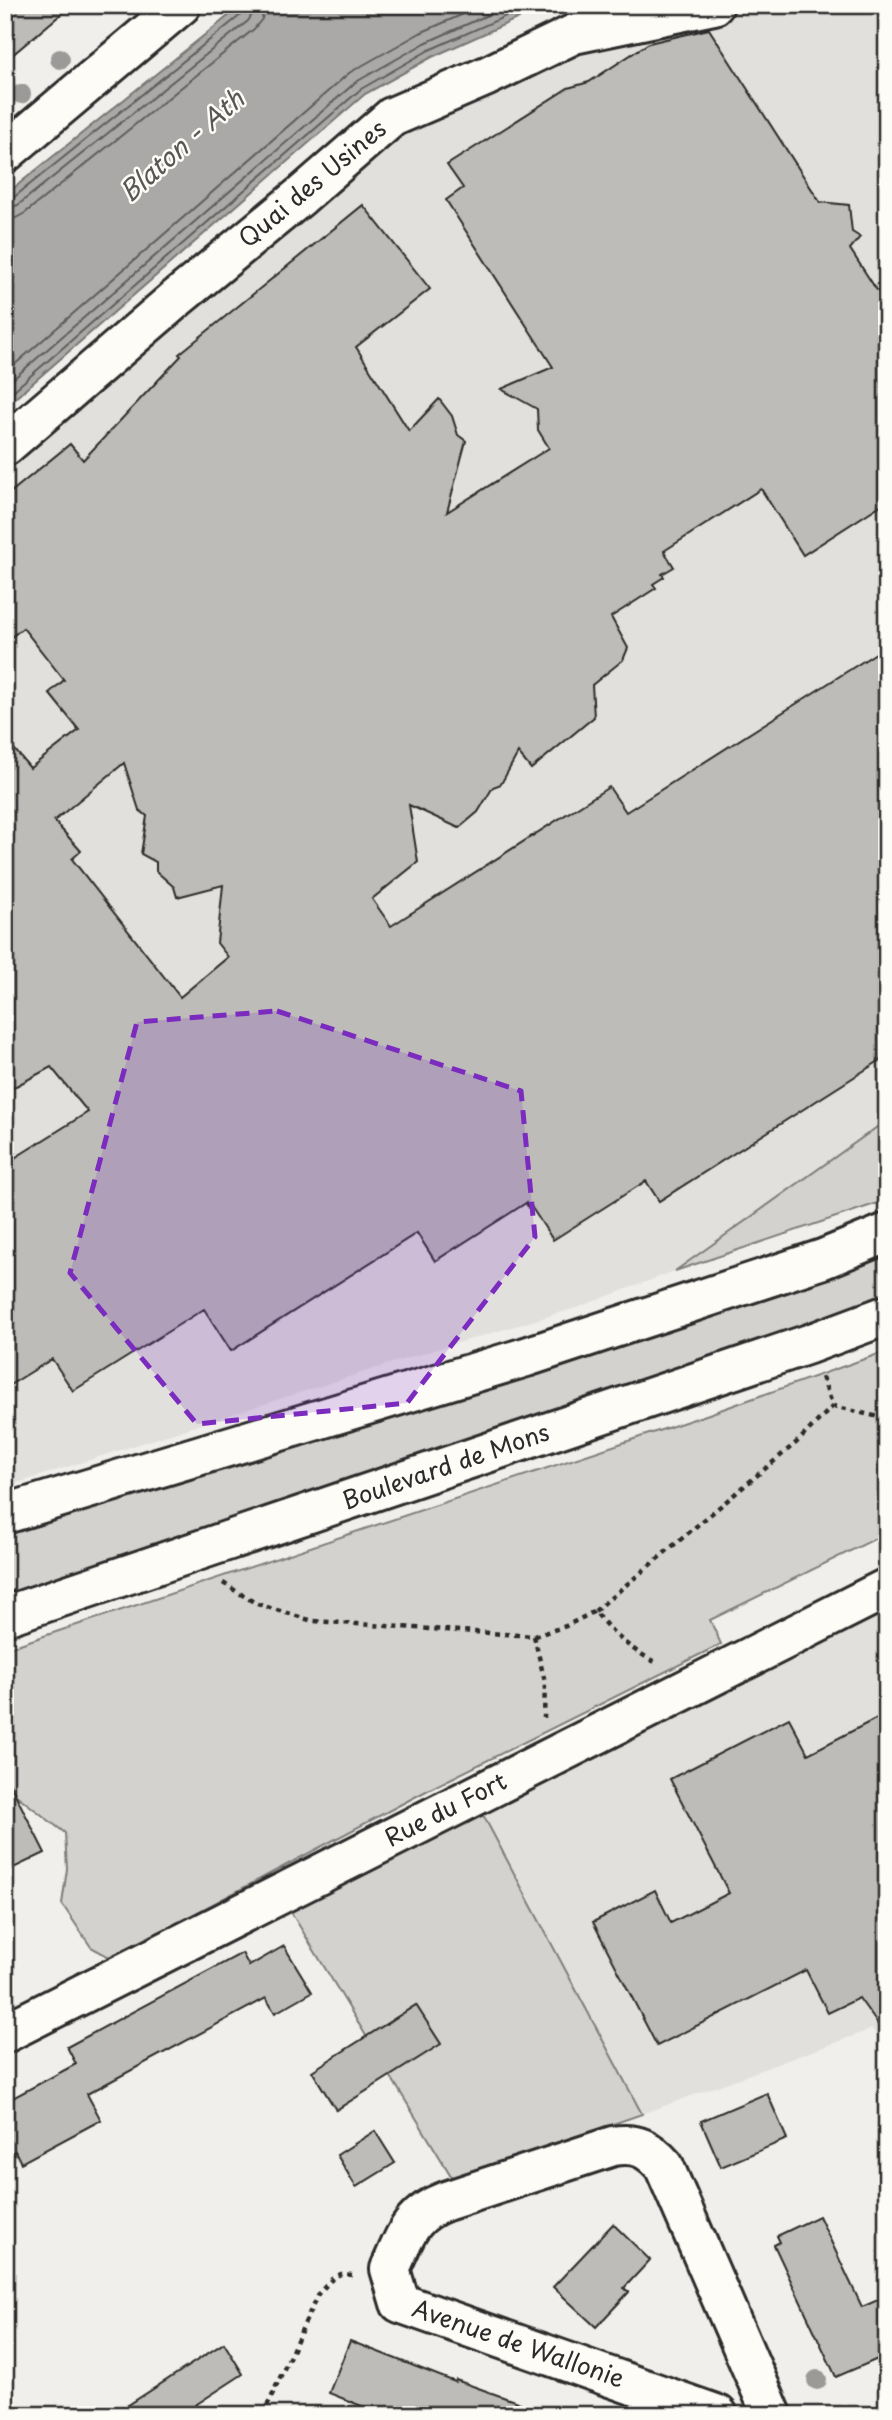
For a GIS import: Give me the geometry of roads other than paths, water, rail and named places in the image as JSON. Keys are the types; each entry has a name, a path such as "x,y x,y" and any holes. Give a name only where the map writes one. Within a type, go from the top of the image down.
{"street":[{"path":"5,153 181,5"},
{"name":"Quai des Usines","path":"5,446 392,117 487,76 574,34 713,5"},
{"path":"5,1514 526,1357 823,1259 887,1233"},
{"name":"Boulevard de Mons","path":"5,1616 809,1344 887,1315"},
{"name":"Rue du Fort","path":"5,2032 887,1588"},
{"name":"Avenue de Wallonie","path":"718,2415 400,2303 390,2269 416,2218 429,2208 613,2146 628,2144 650,2151 664,2166 772,2415"}],"water":[{"name":"Blaton - Ath","path":"242,5 548,5 432,57 365,94 5,407 5,195"}]}
